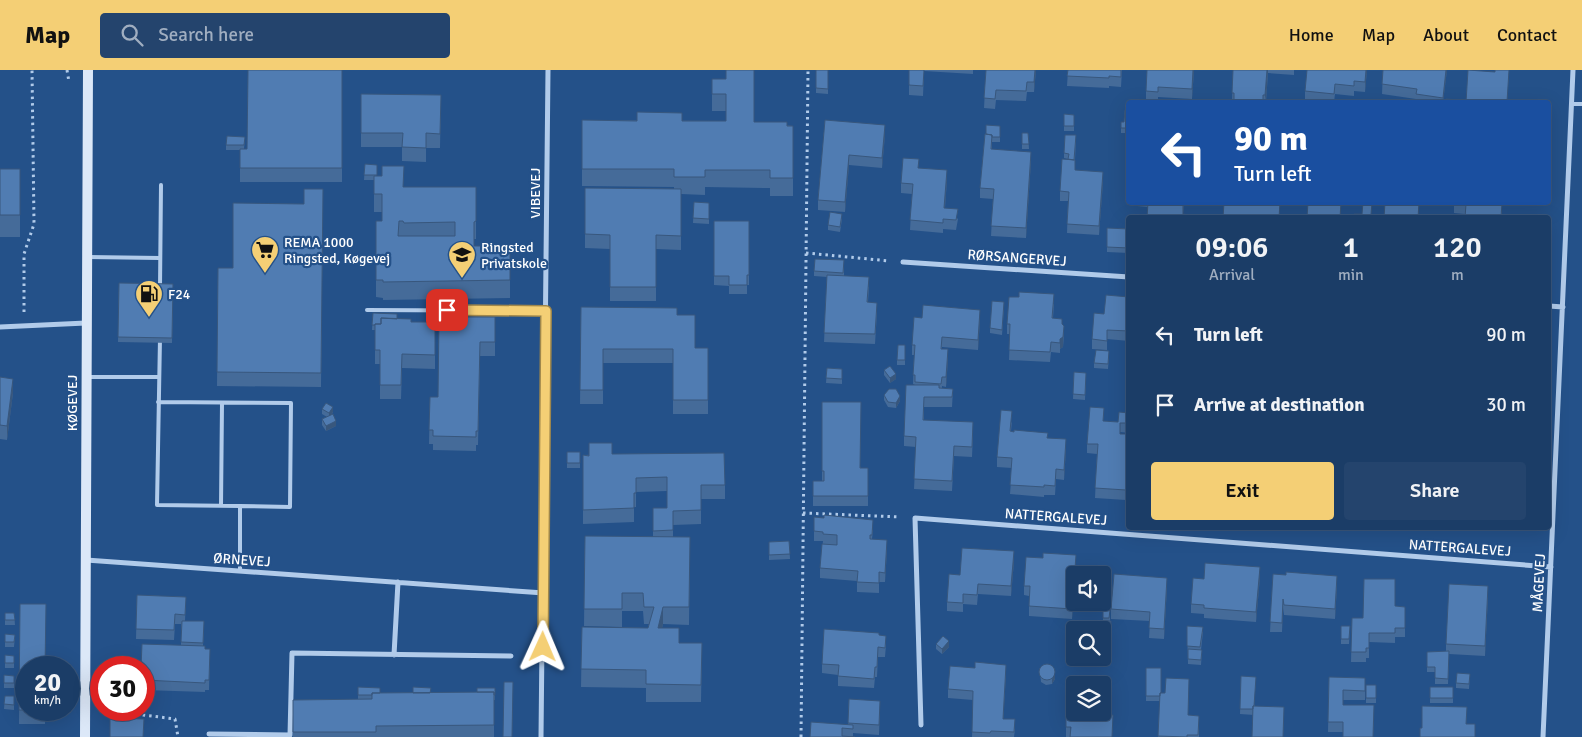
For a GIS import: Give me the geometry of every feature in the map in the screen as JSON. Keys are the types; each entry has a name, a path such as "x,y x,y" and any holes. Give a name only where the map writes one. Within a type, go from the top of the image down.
{"street":[{"name":"KØGEVEJ","path":"85,737 88,70"},
{"name":"VIBEVEJ","path":"541,737 548,70"},
{"name":"MÅGEVEJ","path":"1543,737 1573,70"},
{"name":"RØRSANGERVEJ","path":"904,262 1126,277"},
{"path":"1551,306 1562,307"},
{"path":"0,326 86,323"},
{"path":"915,518 921,725"},
{"name":"NATTERGALEVEJ","path":"915,518 1551,567"},
{"name":"ØRNEVEJ","path":"86,560 544,593"},
{"path":"394,655 398,582"},
{"path":"209,734 290,735 292,654 511,656"}],"lane":[{"path":"1572,104 1582,104"},
{"path":"160,298 161,186"},
{"path":"87,257 160,258"},
{"path":"367,310 546,311"},
{"path":"158,402 291,403 290,506 157,505 158,402 160,338"},
{"path":"86,377 159,378"},
{"path":"221,506 222,403"},
{"path":"240,506 240,571"}],"path":[{"path":"25,325 24,254 34,224 32,70"},
{"path":"801,737 808,70"},
{"path":"806,253 904,262"},
{"path":"804,512 915,518"},
{"path":"155,716 175,719 178,737"}],"building":[{"path":"248,70 342,70 342,168 240,168 240,149 247,149"},
{"path":"726,70 754,70 754,122 787,122 787,126 793,126 793,178 770,178 770,170 705,170 705,177 674,177 674,169 582,169 582,120 637,121 637,112 682,113 682,121 726,121 726,94 712,94 712,79 726,79"},
{"path":"816,70 828,70 828,89 816,88"},
{"path":"909,70 924,70 923,86 909,85"},
{"path":"986,70 1035,70 1034,82 1027,82 1026,91 996,90 995,99 984,98"},
{"path":"1068,70 1121,70 1121,77 1067,76"},
{"path":"1147,70 1193,70 1192,89 1158,87 1158,92 1146,91"},
{"path":"1233,70 1267,70 1263,100 1234,100 1234,93 1232,93"},
{"path":"1307,70 1366,70 1365,82 1354,81 1354,86 1335,84 1334,94 1305,91"},
{"path":"1383,70 1446,70 1443,98 1416,94 1417,89 1382,84"},
{"path":"1468,70 1495,72 1495,70 1509,70 1507,100 1466,100"},
{"path":"361,94 441,95 440,134 426,133 426,148 402,147 403,133 361,133"},
{"path":"1126,110 1126,128 1121,128 1121,122 1124,122"},
{"path":"1064,114 1074,115 1074,126 1064,126"},
{"path":"825,120 885,125 882,158 849,155 845,202 818,200"},
{"path":"986,125 1000,126 1000,137 992,137 992,135 986,134"},
{"path":"1022,133 1028,133 1029,144 1022,144"},
{"path":"985,134 992,135 991,149 1031,152 1026,228 991,226 994,189 980,188"},
{"path":"1065,135 1076,135 1074,160 1068,159 1069,154 1064,153"},
{"path":"227,136 245,137 244,145 226,145"},
{"path":"903,158 919,159 918,168 947,170 944,208 958,209 956,220 943,219 943,223 910,220 913,184 901,183"},
{"path":"1062,159 1075,160 1075,170 1103,172 1099,226 1067,224 1069,192 1060,191"},
{"path":"365,164 377,165 377,175 364,175"},
{"path":"382,166 404,166 403,187 476,187 474,246 510,246 510,280 383,282 383,280 376,280 376,221 382,221 382,194 374,194 374,176 382,176","holes":["399,221 404,223 455,222 455,236 398,236"]},
{"path":"0,169 20,169 20,215 0,215"},
{"path":"585,188 681,189 681,236 656,235 656,287 610,287 610,235 585,234"},
{"path":"304,189 323,189 321,373 217,372 218,268 233,268 233,203 304,204"},
{"path":"694,202 709,203 709,219 693,218"},
{"path":"1148,205 1183,205 1183,214 1189,215 1147,215"},
{"path":"1224,205 1280,205 1279,215 1223,215"},
{"path":"1308,205 1341,205 1340,215 1307,215"},
{"path":"1363,205 1372,205 1371,215 1354,215 1362,214"},
{"path":"1385,205 1419,205 1418,215 1384,215"},
{"path":"1466,205 1502,205 1501,215 1465,215"},
{"path":"830,212 842,214 840,227 828,225"},
{"path":"714,221 749,221 749,275 747,275 747,285 729,285 729,276 714,276"},
{"path":"1107,228 1126,229 1126,248 1107,247"},
{"path":"815,259 844,260 843,273 814,271"},
{"path":"827,275 869,277 867,302 877,303 875,334 824,333"},
{"path":"119,283 173,284 172,338 118,337"},
{"path":"1019,292 1054,294 1052,318 1062,319 1064,326 1063,337 1060,339 1060,343 1051,342 1050,352 1009,350 1010,324 1007,324 1009,297 1019,297"},
{"path":"1106,295 1126,297 1126,331 1107,330 1107,341 1092,339 1094,313 1104,314"},
{"path":"992,301 1004,302 1002,330 990,328"},
{"path":"923,305 980,310 978,340 942,337 941,349 948,349 946,377 942,377 941,384 915,382 915,375 913,375 915,345 912,345 914,317 922,318"},
{"path":"581,307 677,308 677,315 695,315 695,348 708,348 708,400 673,400 673,349 603,349 603,390 580,390"},
{"path":"373,313 397,314 397,319 381,318 381,324 372,325"},
{"path":"439,317 495,317 495,342 480,342 478,431 476,431 476,437 433,436 433,430 429,430 430,397 438,397"},
{"path":"381,318 411,319 411,322 435,322 435,355 402,354 401,385 380,385 380,350 375,350 375,324 381,324"},
{"path":"898,345 905,345 905,360 897,360"},
{"path":"1096,350 1109,351 1108,364 1094,363"},
{"path":"890,366 896,374 890,378 884,370"},
{"path":"827,368 842,369 842,379 826,378"},
{"path":"1074,372 1086,373 1085,395 1073,394"},
{"path":"0,377 13,379 7,426 0,425"},
{"path":"906,385 939,385 939,388 953,389 952,397 924,397 923,420 973,422 972,447 954,446 952,481 914,479 916,437 904,436"},
{"path":"889,389 896,389 900,396 896,403 888,402 884,395"},
{"path":"822,402 861,402 860,468 868,468 868,496 813,496 813,481 824,481 824,471 822,471"},
{"path":"326,403 333,407 329,413 322,409"},
{"path":"1090,407 1104,408 1103,421 1118,422 1119,412 1126,413 1126,423 1120,423 1120,434 1126,434 1126,490 1095,488 1098,444 1087,444"},
{"path":"1001,410 1012,411 1010,431 1048,433 1047,438 1066,439 1064,470 1056,469 1055,486 1010,485 1012,458 997,457"},
{"path":"333,414 336,421 326,426 322,419"},
{"path":"589,443 612,443 612,454 724,453 725,485 701,485 701,510 673,511 673,530 653,531 653,508 667,508 667,477 636,478 634,508 583,510 583,455 589,456"},
{"path":"567,452 580,452 580,463 567,463"},
{"path":"824,515 873,520 870,539 887,540 885,573 879,572 879,583 857,582 858,571 820,568 822,544 837,545 837,535 814,531 814,517 824,518"},
{"path":"585,536 690,537 689,607 663,607 658,628 679,628 679,643 702,643 701,685 646,684 646,670 581,669 582,627 648,628 654,607 644,607 643,593 622,593 622,609 584,609"},
{"path":"789,541 790,554 769,555 769,542"},
{"path":"962,548 1014,551 1011,586 978,584 977,595 963,594 963,603 947,602 949,574 960,575"},
{"path":"1043,553 1076,555 1075,566 1066,566 1066,609 1029,606 1030,586 1024,586 1026,557 1043,558"},
{"path":"1205,563 1260,567 1256,612 1204,608 1204,605 1191,604 1193,578 1204,579"},
{"path":"1286,572 1337,576 1335,609 1284,605 1283,599 1282,623 1270,622 1273,574 1286,575"},
{"path":"1114,574 1167,578 1164,629 1149,628 1150,612 1111,609"},
{"path":"1364,579 1395,579 1395,606 1405,607 1405,628 1395,628 1395,633 1369,633 1369,648 1366,648 1366,652 1351,652 1352,618 1363,618"},
{"path":"1449,584 1488,586 1485,646 1446,644"},
{"path":"137,595 186,597 185,615 175,614 174,630 136,629"},
{"path":"20,604 46,604 45,656 20,656"},
{"path":"1103,611 1110,611 1109,618 1103,618"},
{"path":"5,613 14,613 15,620 5,620"},
{"path":"182,621 204,621 203,643 181,642"},
{"path":"1187,626 1203,627 1200,647 1187,646"},
{"path":"1341,626 1350,626 1349,639 1341,639"},
{"path":"824,629 879,633 879,635 886,636 885,648 878,647 874,679 838,676 839,665 822,664"},
{"path":"5,634 15,635 14,642 5,642"},
{"path":"943,636 949,641 942,649 936,644"},
{"path":"142,644 205,646 205,649 210,649 209,680 205,680 205,683 155,681 155,656 142,656"},
{"path":"1188,649 1202,650 1201,660 1188,659"},
{"path":"1449,651 1448,679 1435,678 1435,667 1427,667 1427,652"},
{"path":"5,655 14,656 14,663 5,663"},
{"path":"975,662 1006,665 1003,719 1015,719 1014,732 972,732 973,691 948,689 950,666 975,668"},
{"path":"1047,664 1055,672 1047,680 1039,672"},
{"path":"1146,668 1161,668 1160,696 1146,696"},
{"path":"1457,673 1470,674 1469,684 1456,683"},
{"path":"4,675 14,676 14,683 4,683"},
{"path":"1241,676 1256,677 1253,709 1240,709"},
{"path":"1329,677 1365,678 1365,691 1343,690 1343,705 1374,705 1373,737 1343,737 1343,722 1328,722"},
{"path":"1166,678 1189,679 1188,715 1199,716 1198,735 1187,735 1187,737 1158,736 1160,693 1165,693"},
{"path":"504,682 513,682 512,737 503,737"},
{"path":"1366,685 1376,685 1376,698 1366,698"},
{"path":"358,687 380,688 380,693 358,695"},
{"path":"413,687 431,688 430,693 413,693"},
{"path":"1430,687 1453,687 1453,698 1430,698"},
{"path":"477,688 495,688 495,695 494,692 477,692"},
{"path":"494,692 494,725 376,726 376,732 293,732 293,700 372,699 372,693"},
{"path":"5,696 14,696 14,705 4,704"},
{"path":"849,699 880,701 879,725 848,723"},
{"path":"1253,706 1284,707 1283,737 1252,737"},
{"path":"1422,706 1467,707 1466,724 1475,724 1475,737 1420,737"},
{"path":"1111,715 1113,715 1112,737 1070,737 1071,727 1066,727 1066,721 1111,721"},
{"path":"110,721 144,721 143,737 110,737"},
{"path":"811,722 853,725 853,729 842,728 842,736 855,737 810,737"}],"place":[{"name":"REMA 1000 Ringsted, Køgevej","path":"265,274"},
{"name":"Ringsted Privatskole","path":"462,279"},
{"name":"F24","path":"149,318"}],"route":[{"path":"447,310 546,311 543,647"}]}
